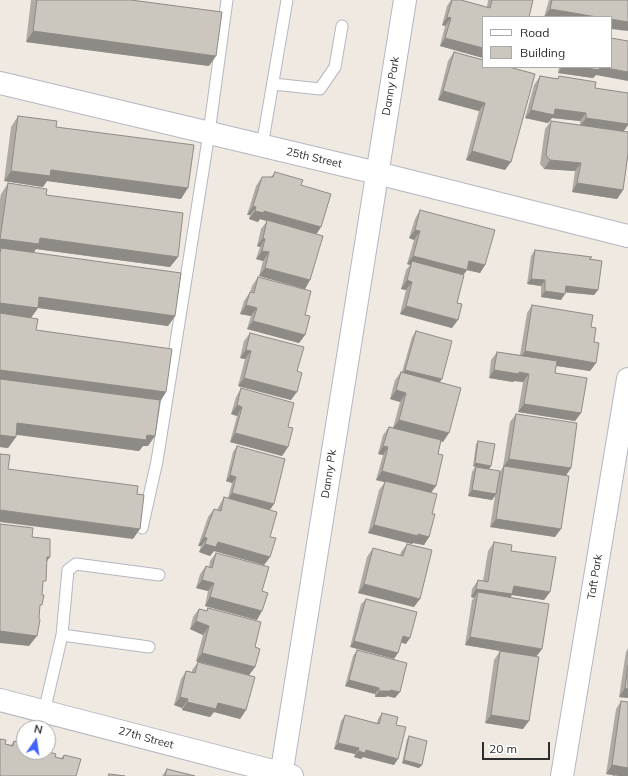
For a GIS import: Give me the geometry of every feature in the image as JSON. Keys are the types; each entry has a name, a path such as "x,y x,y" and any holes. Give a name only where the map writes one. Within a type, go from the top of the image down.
{"street":[{"name":"Danny Park","path":"377,173 405,0"},
{"name":"25th Street","path":"0,83 377,173 628,236"},
{"name":"Danny Pk","path":"285,775 377,173"},
{"name":"Taft Park","path":"562,776 628,379"},
{"name":"27th Street","path":"0,700 285,775"}],"lane":[{"path":"142,528 157,460 209,133 226,0"},
{"path":"262,146 287,0"},
{"path":"272,84 320,89 335,67 342,26"},
{"path":"44,712 62,635 68,570 76,564 158,575"},
{"path":"62,635 149,647"}],"building":[{"path":"37,0 131,0 222,12 216,56 33,31"},
{"path":"452,0 461,0 490,8 492,0 533,0 529,16 482,16 482,48 445,38 451,18 447,17"},
{"path":"552,0 628,0 628,22 612,19 612,16 591,16 550,9"},
{"path":"612,38 628,41 628,72 606,68 612,68"},
{"path":"454,52 482,60 482,68 513,68 535,74 511,162 472,151 485,103 443,91"},
{"path":"586,68 600,68 599,70"},
{"path":"540,76 558,79 559,76 596,82 595,88 628,93 628,124 586,118 586,113 555,109 554,115 531,110"},
{"path":"18,116 57,121 56,127 194,145 188,188 51,170 50,176 11,171"},
{"path":"551,121 628,132 628,153 623,190 577,183 581,163 550,160 546,155"},
{"path":"275,172 303,180 301,185 331,194 321,227 264,211 264,213 255,211 256,207 253,206 262,177 273,177"},
{"path":"8,183 47,189 46,195 183,213 178,257 40,238 39,244 0,239"},
{"path":"420,210 495,230 485,265 469,261 467,270 413,256 420,231 415,230"},
{"path":"267,220 323,236 310,280 265,268 269,252 262,251"},
{"path":"1,248 181,273 175,316 39,297 38,308 0,303"},
{"path":"535,250 592,257 589,259 602,261 598,290 566,286 565,294 545,291 545,280 531,279"},
{"path":"412,261 464,275 457,303 462,304 458,320 406,306 412,282 407,280"},
{"path":"258,277 311,291 305,315 310,316 305,335 253,321 257,308 246,305 250,292 254,293"},
{"path":"532,305 593,315 591,327 596,328 594,342 599,343 596,363 525,351"},
{"path":"0,313 38,319 36,330 172,349 166,392 0,370"},
{"path":"416,331 452,341 442,379 405,370"},
{"path":"250,333 304,347 297,371 302,373 297,392 244,378 251,351 246,350"},
{"path":"497,352 557,361 555,373 587,378 581,413 524,404 529,374 494,370"},
{"path":"401,372 461,388 449,433 399,420 406,393 396,390"},
{"path":"0,379 160,400 155,436 147,435 146,440 17,423 16,437 0,435"},
{"path":"241,388 294,403 288,427 293,428 288,447 235,433 242,407 237,405"},
{"path":"516,414 577,423 571,468 509,459"},
{"path":"389,427 441,440 438,454 443,455 436,486 382,471 388,447 383,446"},
{"path":"478,441 495,444 491,466 475,463"},
{"path":"237,446 285,459 274,504 232,493 236,477 230,475"},
{"path":"0,454 10,455 8,469 138,486 137,494 144,495 140,529 0,510"},
{"path":"504,466 569,476 561,529 496,519"},
{"path":"476,467 500,471 496,494 472,490"},
{"path":"385,481 437,494 432,514 435,514 429,537 418,534 418,536 374,525"},
{"path":"224,497 277,512 270,537 276,538 270,557 218,542 216,547 205,544 207,538 204,537 214,509 221,511"},
{"path":"0,524 33,528 32,537 50,539 50,557 47,557 46,581 43,581 42,595 44,595 42,605 40,605 40,620 37,636 0,631"},
{"path":"494,542 512,545 511,551 556,557 550,592 514,586 512,594 476,589 478,580 488,582"},
{"path":"407,544 432,550 420,599 364,584 373,548 403,556"},
{"path":"216,553 269,567 262,591 268,593 262,611 210,597 214,583 202,580 206,566 212,568"},
{"path":"478,592 549,604 542,649 470,637"},
{"path":"366,599 417,612 410,638 403,636 398,653 354,641"},
{"path":"208,608 261,622 255,647 260,649 255,667 202,653 209,626 196,621 199,609 207,611"},
{"path":"357,650 407,663 400,692 391,690 379,691 379,688 349,680"},
{"path":"500,651 539,657 529,721 491,715"},
{"path":"198,662 255,677 246,710 218,703 216,709 187,702 188,699 180,697 186,671 195,673"},
{"path":"628,666 628,689 625,688"},
{"path":"621,701 628,702 628,768 612,765"},
{"path":"382,713 398,717 396,725 406,727 398,759 366,750 365,753 358,751 359,748 338,743 345,715 379,724"},
{"path":"409,736 427,741 422,765 404,760"},
{"path":"0,739 6,740 5,744 13,746 14,741 16,742 16,760 56,760 56,757 63,759 64,755 81,759 76,776 0,776"},
{"path":"167,769 195,776 165,776"},
{"path":"109,774 125,776 108,776"}]}
